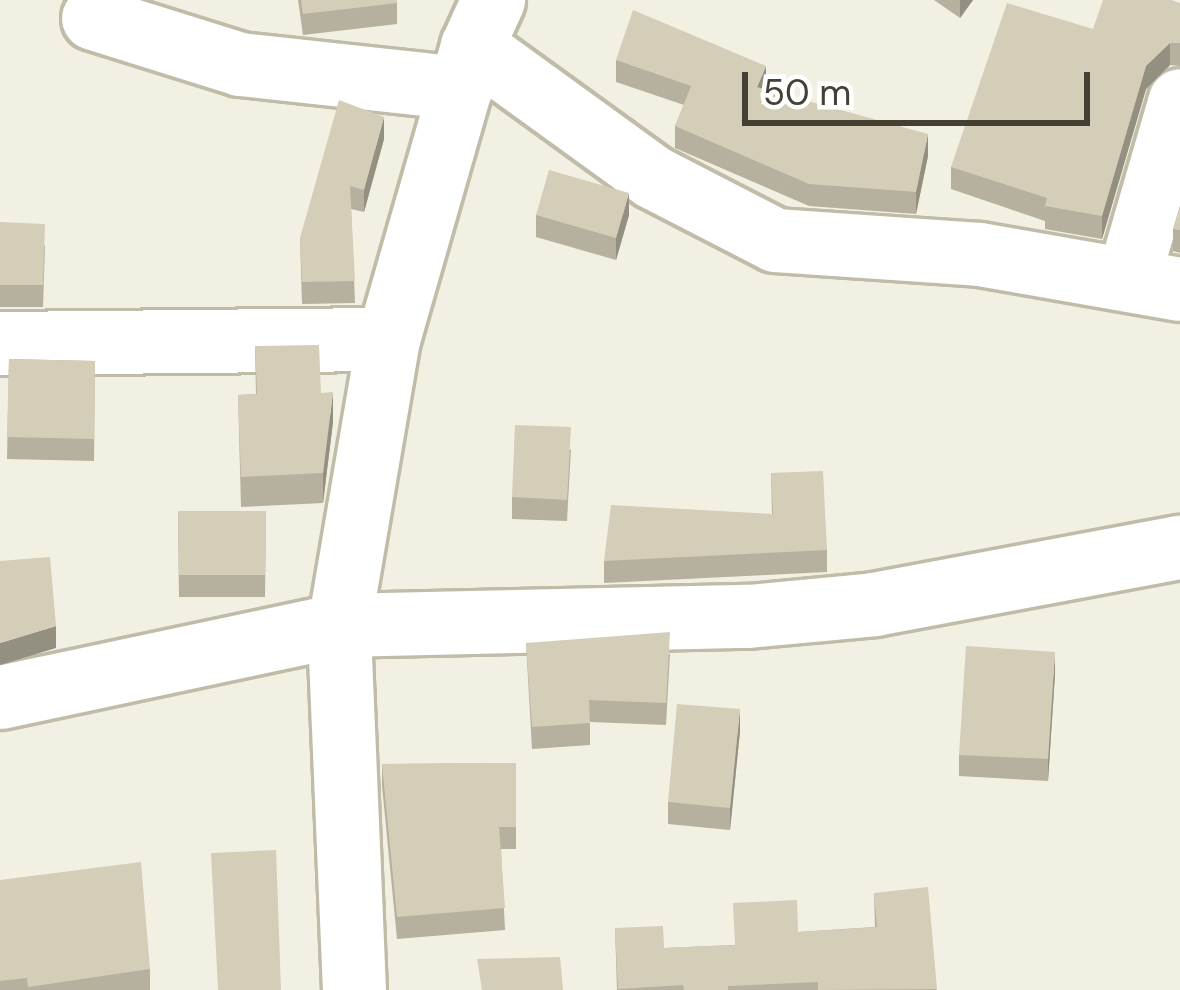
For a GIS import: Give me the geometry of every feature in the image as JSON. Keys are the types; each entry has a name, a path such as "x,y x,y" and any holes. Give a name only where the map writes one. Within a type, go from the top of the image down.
{"street":[{"path":"93,18 240,64 476,45 653,177 775,240 980,254 1155,282 1180,100"},
{"path":"354,990 339,625 388,339 476,45"},
{"path":"0,343 388,339"},
{"path":"0,697 339,625 748,616 874,604 1180,547"}],"building":[{"path":"301,0 397,0 397,3 303,14"},
{"path":"1103,0 1180,3 1180,43 1170,43 1146,66 1102,216 1045,206 1047,198 951,167 1007,3 1093,29"},
{"path":"633,10 766,66 757,87 928,134 916,192 809,184 675,126 691,86 616,60"},
{"path":"339,100 384,117 364,190 350,186 355,281 302,282 300,238"},
{"path":"549,170 629,193 616,238 536,215"},
{"path":"0,222 45,224 43,285 0,285"},
{"path":"319,345 321,393 333,392 323,473 241,477 238,395 257,394 255,346"},
{"path":"9,359 95,361 94,439 7,437"},
{"path":"515,425 571,427 567,500 512,497"},
{"path":"823,471 827,550 604,561 611,505 773,514 771,473"},
{"path":"178,511 266,511 265,575 179,575"},
{"path":"50,557 56,626 0,643 0,561"},
{"path":"670,632 666,703 589,700 590,723 532,727 526,643"},
{"path":"966,646 1055,652 1048,759 959,755"},
{"path":"677,704 740,709 730,808 668,802"},
{"path":"516,763 516,827 499,827 505,908 397,917 382,764"},
{"path":"276,850 281,990 218,990 211,853"},
{"path":"141,862 150,969 28,987 27,978 0,981 0,880"},
{"path":"928,887 937,989 818,990 818,982 728,986 728,990 684,990 683,985 618,989 615,928 663,926 664,948 735,945 733,903 797,900 798,932 877,927 874,893"},
{"path":"560,957 563,990 482,990 477,959"}]}
